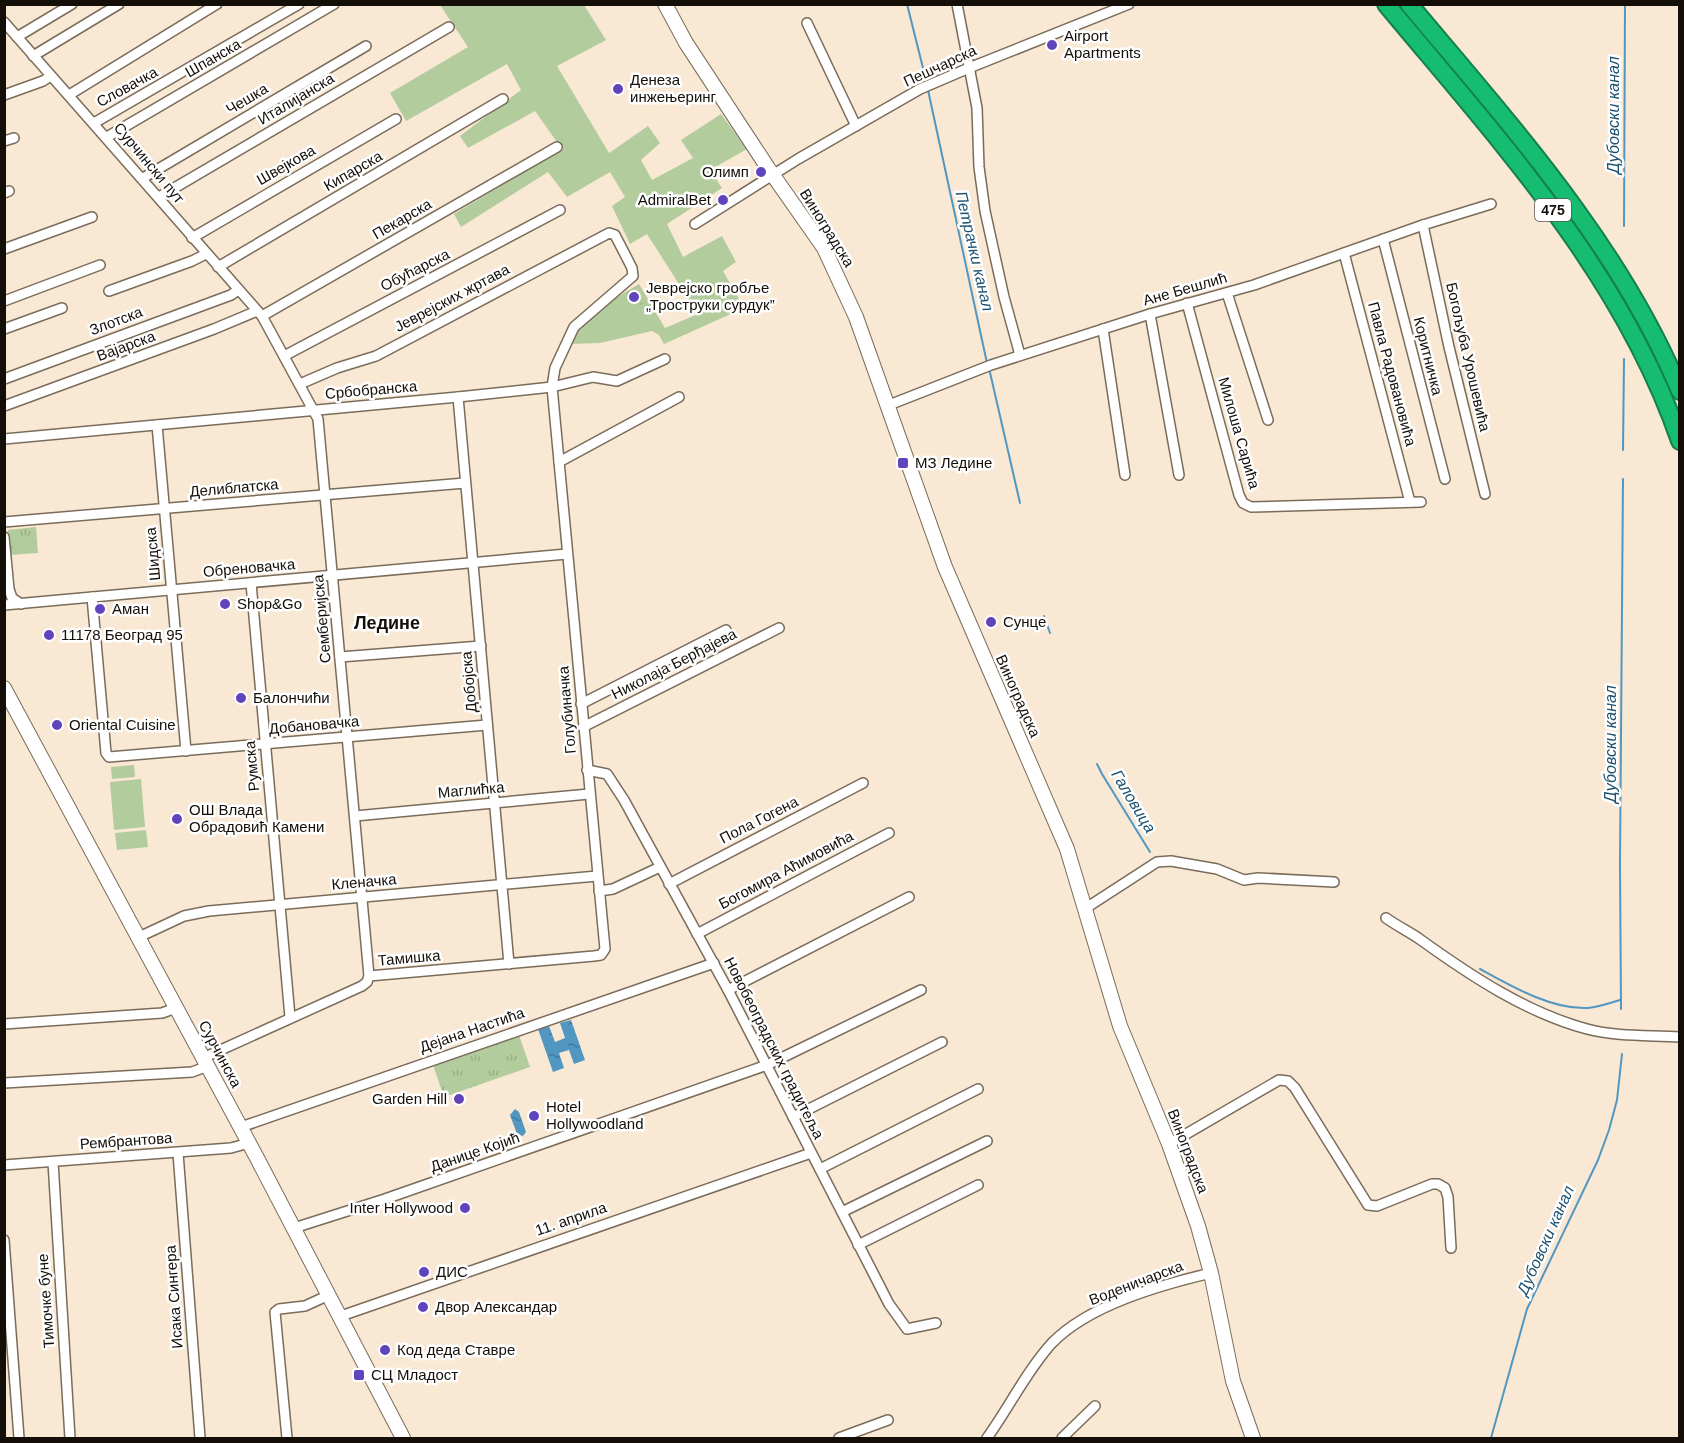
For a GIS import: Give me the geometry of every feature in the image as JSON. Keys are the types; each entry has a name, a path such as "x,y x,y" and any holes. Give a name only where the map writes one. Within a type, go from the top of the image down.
{"highway":[{"name":"475","path":"1386,4 1520,167 1583,252 1631,331 1680,441"},
{"name":"475","path":"1409,4 1541,164 1594,236 1644,315 1680,391"}],"street":[{"path":"17,37 72,4"},
{"path":"33,56 119,4"},
{"path":"69,95 218,4"},
{"name":"Словачка","path":"94,123 299,4"},
{"name":"Шпанска","path":"107,137 334,4"},
{"name":"Виноградска","path":"665,4 686,43 773,176 824,248 856,317 945,567 1067,849 1117,1018 1169,1144 1198,1226 1211,1273 1231,1374 1253,1438"},
{"path":"957,4 977,108 979,167 985,210 1001,285 1020,355"},
{"name":"Пешчарска","path":"695,224 920,89 1129,4"},
{"name":"Сурчински пут","path":"4,22 107,137 259,314"},
{"path":"807,23 856,126"},
{"name":"Италијанска","path":"159,197 449,27"},
{"name":"Чешка","path":"142,178 366,46"},
{"path":"4,95 51,76"},
{"name":"Кипарска","path":"218,267 503,99"},
{"name":"Швејкова","path":"192,238 396,119"},
{"name":"Пекарска","path":"259,314 557,147"},
{"name":"Ане Бешлић","path":"889,405 987,366 1150,314 1254,285 1423,225 1491,204"},
{"name":"Обућарска","path":"284,356 560,210"},
{"path":"4,249 92,217"},
{"name":"Богољуба Урошевића","path":"1423,225 1449,347 1485,494"},
{"name":"Јеврејских жртава","path":"300,384 337,368 376,356 609,233 615,235 632,268 633,276 574,327 555,368 552,387"},
{"name":"Коритничка","path":"1383,239 1444,479"},
{"name":"Павла Радовановића","path":"1344,253 1410,502"},
{"path":"109,291 206,254"},
{"path":"4,301 100,265"},
{"name":"Злотска","path":"4,379 231,295 238,290"},
{"path":"1227,293 1268,420"},
{"name":"Милоша Сарића","path":"1187,303 1243,503 1251,507 1421,502"},
{"path":"4,329 62,308"},
{"name":"Семберијска","path":"259,314 300,384 319,424 369,976"},
{"name":"Вајарска","path":"4,406 259,314"},
{"path":"1150,314 1179,475"},
{"path":"1103,329 1125,475"},
{"name":"Србобранска","path":"4,438 458,397 552,387 593,377 621,380 665,359"},
{"name":"Голубиначка","path":"552,387 605,943 604,952 601,955"},
{"name":"Добојска","path":"458,397 509,964"},
{"path":"559,462 679,397"},
{"name":"Шидска","path":"157,425 186,751"},
{"name":"Делиблатска","path":"4,522 465,483"},
{"path":"4,537 7,580 12,598 21,604"},
{"name":"Обреновачка","path":"4,605 567,554"},
{"path":"4,599 7,580"},
{"name":"Румска","path":"251,583 290,1017"},
{"name":"Добановачка","path":"92,597 108,757 487,725"},
{"name":"Николаја Берђајева","path":"583,727 779,628"},
{"path":"581,704 726,630"},
{"path":"340,657 481,646"},
{"name":"Сурчинска","path":"4,688 9,708 139,937 341,1316 403,1438"},
{"name":"Новобеоградских градитеља","path":"587,770 604,773 612,778 714,963 884,1296 908,1329 936,1323"},
{"name":"Пола Гогена","path":"669,884 863,783"},
{"name":"Маглићка","path":"355,816 589,794"},
{"name":"Богомира Аћимовића","path":"698,934 889,833"},
{"path":"1086,908 1157,862 1171,861 1217,869 1244,880 1258,878 1334,882"},
{"path":"599,891 613,889 660,867"},
{"name":"Кленачка","path":"139,937 193,914 280,904 597,876"},
{"path":"728,990 909,897"},
{"path":"1386,918 1440,954 1542,1013 1590,1029 1624,1034 1680,1037"},
{"name":"Тамишка","path":"4,1083 192,1072 205,1062 290,1017 362,986 369,976 601,955"},
{"name":"Дејана Настића","path":"241,1127 714,963"},
{"name":"Данице Којић","path":"294,1228 385,1200 767,1065 921,990"},
{"path":"4,1024 162,1013 176,1008"},
{"path":"793,1117 942,1042"},
{"path":"1169,1144 1279,1080 1288,1081 1295,1088 1368,1205 1377,1206 1432,1184 1445,1188 1448,1197 1451,1248"},
{"path":"820,1169 978,1089"},
{"path":"842,1212 987,1141"},
{"name":"Рембрантова","path":"4,1165 178,1153 231,1148 249,1143"},
{"name":"Исака Сингера","path":"178,1153 200,1438"},
{"name":"11. априла","path":"341,1316 812,1153"},
{"name":"Тимочке буне","path":"53,1162 70,1438"},
{"path":"858,1245 978,1185"},
{"path":"4,1240 19,1438"},
{"name":"Воденичарска","path":"987,1438 1046,1352 1066,1331 1093,1314 1122,1301 1153,1289 1211,1273"},
{"path":"287,1438 275,1312 279,1309 306,1306 329,1295"},
{"path":"1062,1438 1095,1406"},
{"path":"839,1438 888,1420"}],"green space":[{"path":"440,5 584,5 606,40 557,66 609,153 648,126 660,143 641,160 652,180 693,158 681,140 721,114 747,149 710,170 722,188 667,224 683,257 722,236 736,262 723,271 744,308 664,344 659,335 652,331 600,343 570,344 579,327 604,305 639,284 665,328 698,314 647,234 630,244 612,206 625,197 610,172 567,197 548,172 461,227 454,214 562,149 535,111 468,148 460,136 521,90 507,64 406,121 390,93 468,47"},
{"path":"635,287 644,303 632,309 623,294"},
{"path":"36,527 38,553 10,555 8,530"},
{"path":"134,765 135,777 112,779 111,767"},
{"path":"141,779 145,827 114,830 110,782"},
{"path":"146,830 148,847 117,850 115,833"},
{"path":"518,1032 530,1067 444,1097 432,1062"}],"water":[{"path":"571,1020 585,1060 574,1064 569,1050 559,1053 564,1068 553,1072 538,1029 549,1026 555,1042 565,1038 560,1023"},
{"path":"515,1109 519,1112 526,1132 523,1136 517,1134 510,1115"}],"waterway":[{"name":"Петрачки канал","path":"907,4 927,84"},
{"name":"Дубовски канал","path":"1624,226 1625,4"},
{"name":"Петрачки канал","path":"928,90 987,363"},
{"name":"Дубовски канал","path":"1623,450 1624,359"},
{"name":"Петрачки канал","path":"989,368 1020,503"},
{"name":"Дубовски канал","path":"1621,1009 1623,479"},
{"name":"Галовица","path":"1044,616 1050,633"},
{"name":"Галовица","path":"1097,764 1150,852"},
{"path":"1480,969 1532,996 1560,1005 1588,1008 1620,1000"},
{"name":"Дубовски канал","path":"1491,1438 1527,1309 1598,1160 1609,1130 1617,1100 1622,1054"}],"place":[{"name":"Airport Apartments","path":"1052,45"},
{"name":"Денеза инжењеринг","path":"618,89"},
{"name":"Олимп","path":"761,172"},
{"name":"AdmiralBet","path":"723,200"},
{"name":"Јеврејско гробље „Троструки сурдук”","path":"634,297"},
{"name":"МЗ Ледине","path":"903,463"},
{"name":"Shop&Go","path":"225,604"},
{"name":"Аман","path":"100,609"},
{"name":"Сунце","path":"991,622"},
{"name":"11178 Београд 95","path":"49,635"},
{"name":"Балончићи","path":"241,698"},
{"name":"Oriental Cuisine","path":"57,725"},
{"name":"ОШ Влада Обрадовић Камени","path":"177,819"},
{"name":"Garden Hill","path":"459,1099"},
{"name":"Hotel Hollywoodland","path":"534,1116"},
{"name":"Inter Hollywood","path":"465,1208"},
{"name":"ДИС","path":"424,1272"},
{"name":"Двор Александар","path":"423,1307"},
{"name":"Код деда Ставре","path":"385,1350"},
{"name":"СЦ Младост","path":"359,1375"}],"district":[{"name":"Ледине","path":"387,623"}]}
